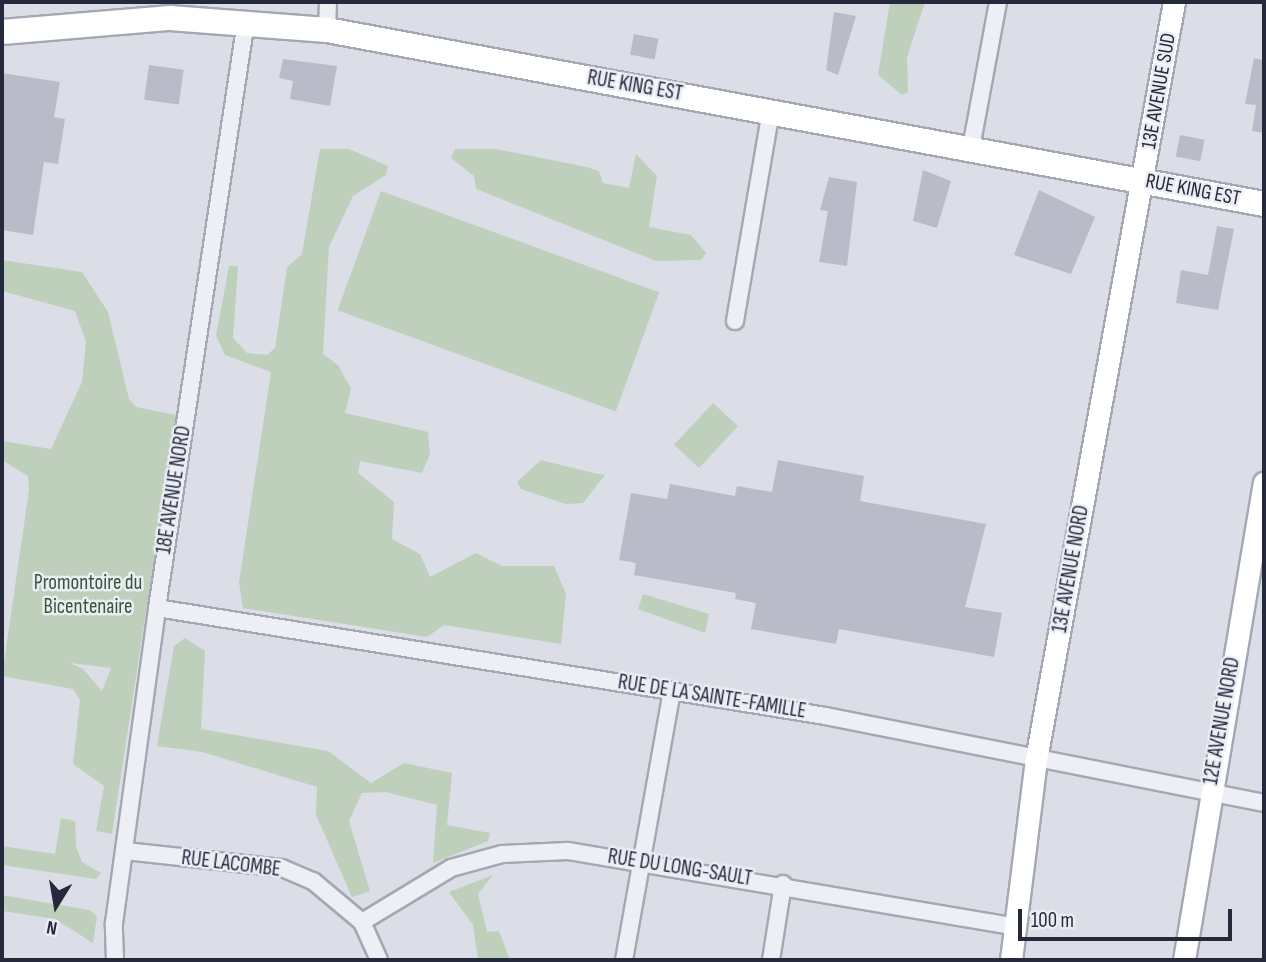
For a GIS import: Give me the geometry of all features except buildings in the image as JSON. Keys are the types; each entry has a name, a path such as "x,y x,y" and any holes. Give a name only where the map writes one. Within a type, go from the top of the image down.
{"main road":[{"name":"13E AVENUE SUD","path":"1143,180 1174,2"},
{"name":"RUE KING EST","path":"2,32 129,19 246,21 327,30 1264,204"},
{"name":"13E AVENUE NORD","path":"1012,960 1012,926 1036,759 1143,180"},
{"name":"12E AVENUE NORD","path":"1184,960 1264,483"}],"street":[{"path":"327,30 328,2"},
{"path":"971,148 998,2"},
{"name":"18E AVENUE NORD","path":"115,960 125,851 157,608 246,21"},
{"path":"735,321 771,111"},
{"name":"RUE DE LA SAINTE-FAMILLE","path":"157,608 672,691 1264,803"},
{"path":"624,960 672,691"},
{"name":"RUE LACOMBE","path":"125,851 282,868 325,886 362,922 379,960"},
{"name":"RUE DU LONG-SAULT","path":"362,922 451,868 502,854 568,851 783,884 1012,926"},
{"path":"771,960 783,884"}],"green space":[{"path":"890,2 925,2 907,57 908,92 902,95 878,75"},
{"path":"320,149 349,149 388,166 386,175 353,196 329,247 323,354 338,365 351,389 345,413 428,432 430,454 422,473 360,461 358,473 394,502 392,539 420,554 430,577 476,553 502,566 554,566 566,594 561,644 444,625 427,637 243,608 239,582 271,372 225,355 216,336 229,266 238,266 233,338 247,353 267,355 275,348 287,267 302,254"},
{"path":"455,149 496,149 587,167 599,171 603,183 629,188 636,154 657,176 649,227 691,235 706,253 701,260 656,261 476,189 474,176 451,158"},
{"path":"381,191 659,292 616,412 338,310"},
{"name":"Promontoire du Bicentenaire","path":"2,260 82,272 108,312 129,399 136,407 176,415 112,834 96,831 104,786 73,764 80,700 73,689 2,676 29,490 28,476 2,460 2,441 51,449 82,382 86,342 75,311 2,291","holes":["70,663 111,668 102,691 83,669"]},
{"path":"713,403 738,426 699,468 674,445"},
{"path":"541,460 605,475 583,503 566,504 521,489 517,482"},
{"path":"643,594 709,614 705,633 638,609"},
{"path":"185,638 205,651 201,729 328,751 371,783 404,763 452,773 447,825 490,833 488,841 433,863 437,805 386,792 362,793 349,821 370,891 352,897 316,815 317,787 202,752 157,746 174,646"},
{"path":"61,818 75,821 76,847 82,862 101,873 96,879 2,865 2,846 55,854"},
{"path":"493,875 478,894 487,932 499,931 510,960 478,960 473,925 449,892"},
{"path":"2,895 89,910 97,916 93,943 55,919 2,911"}]}
